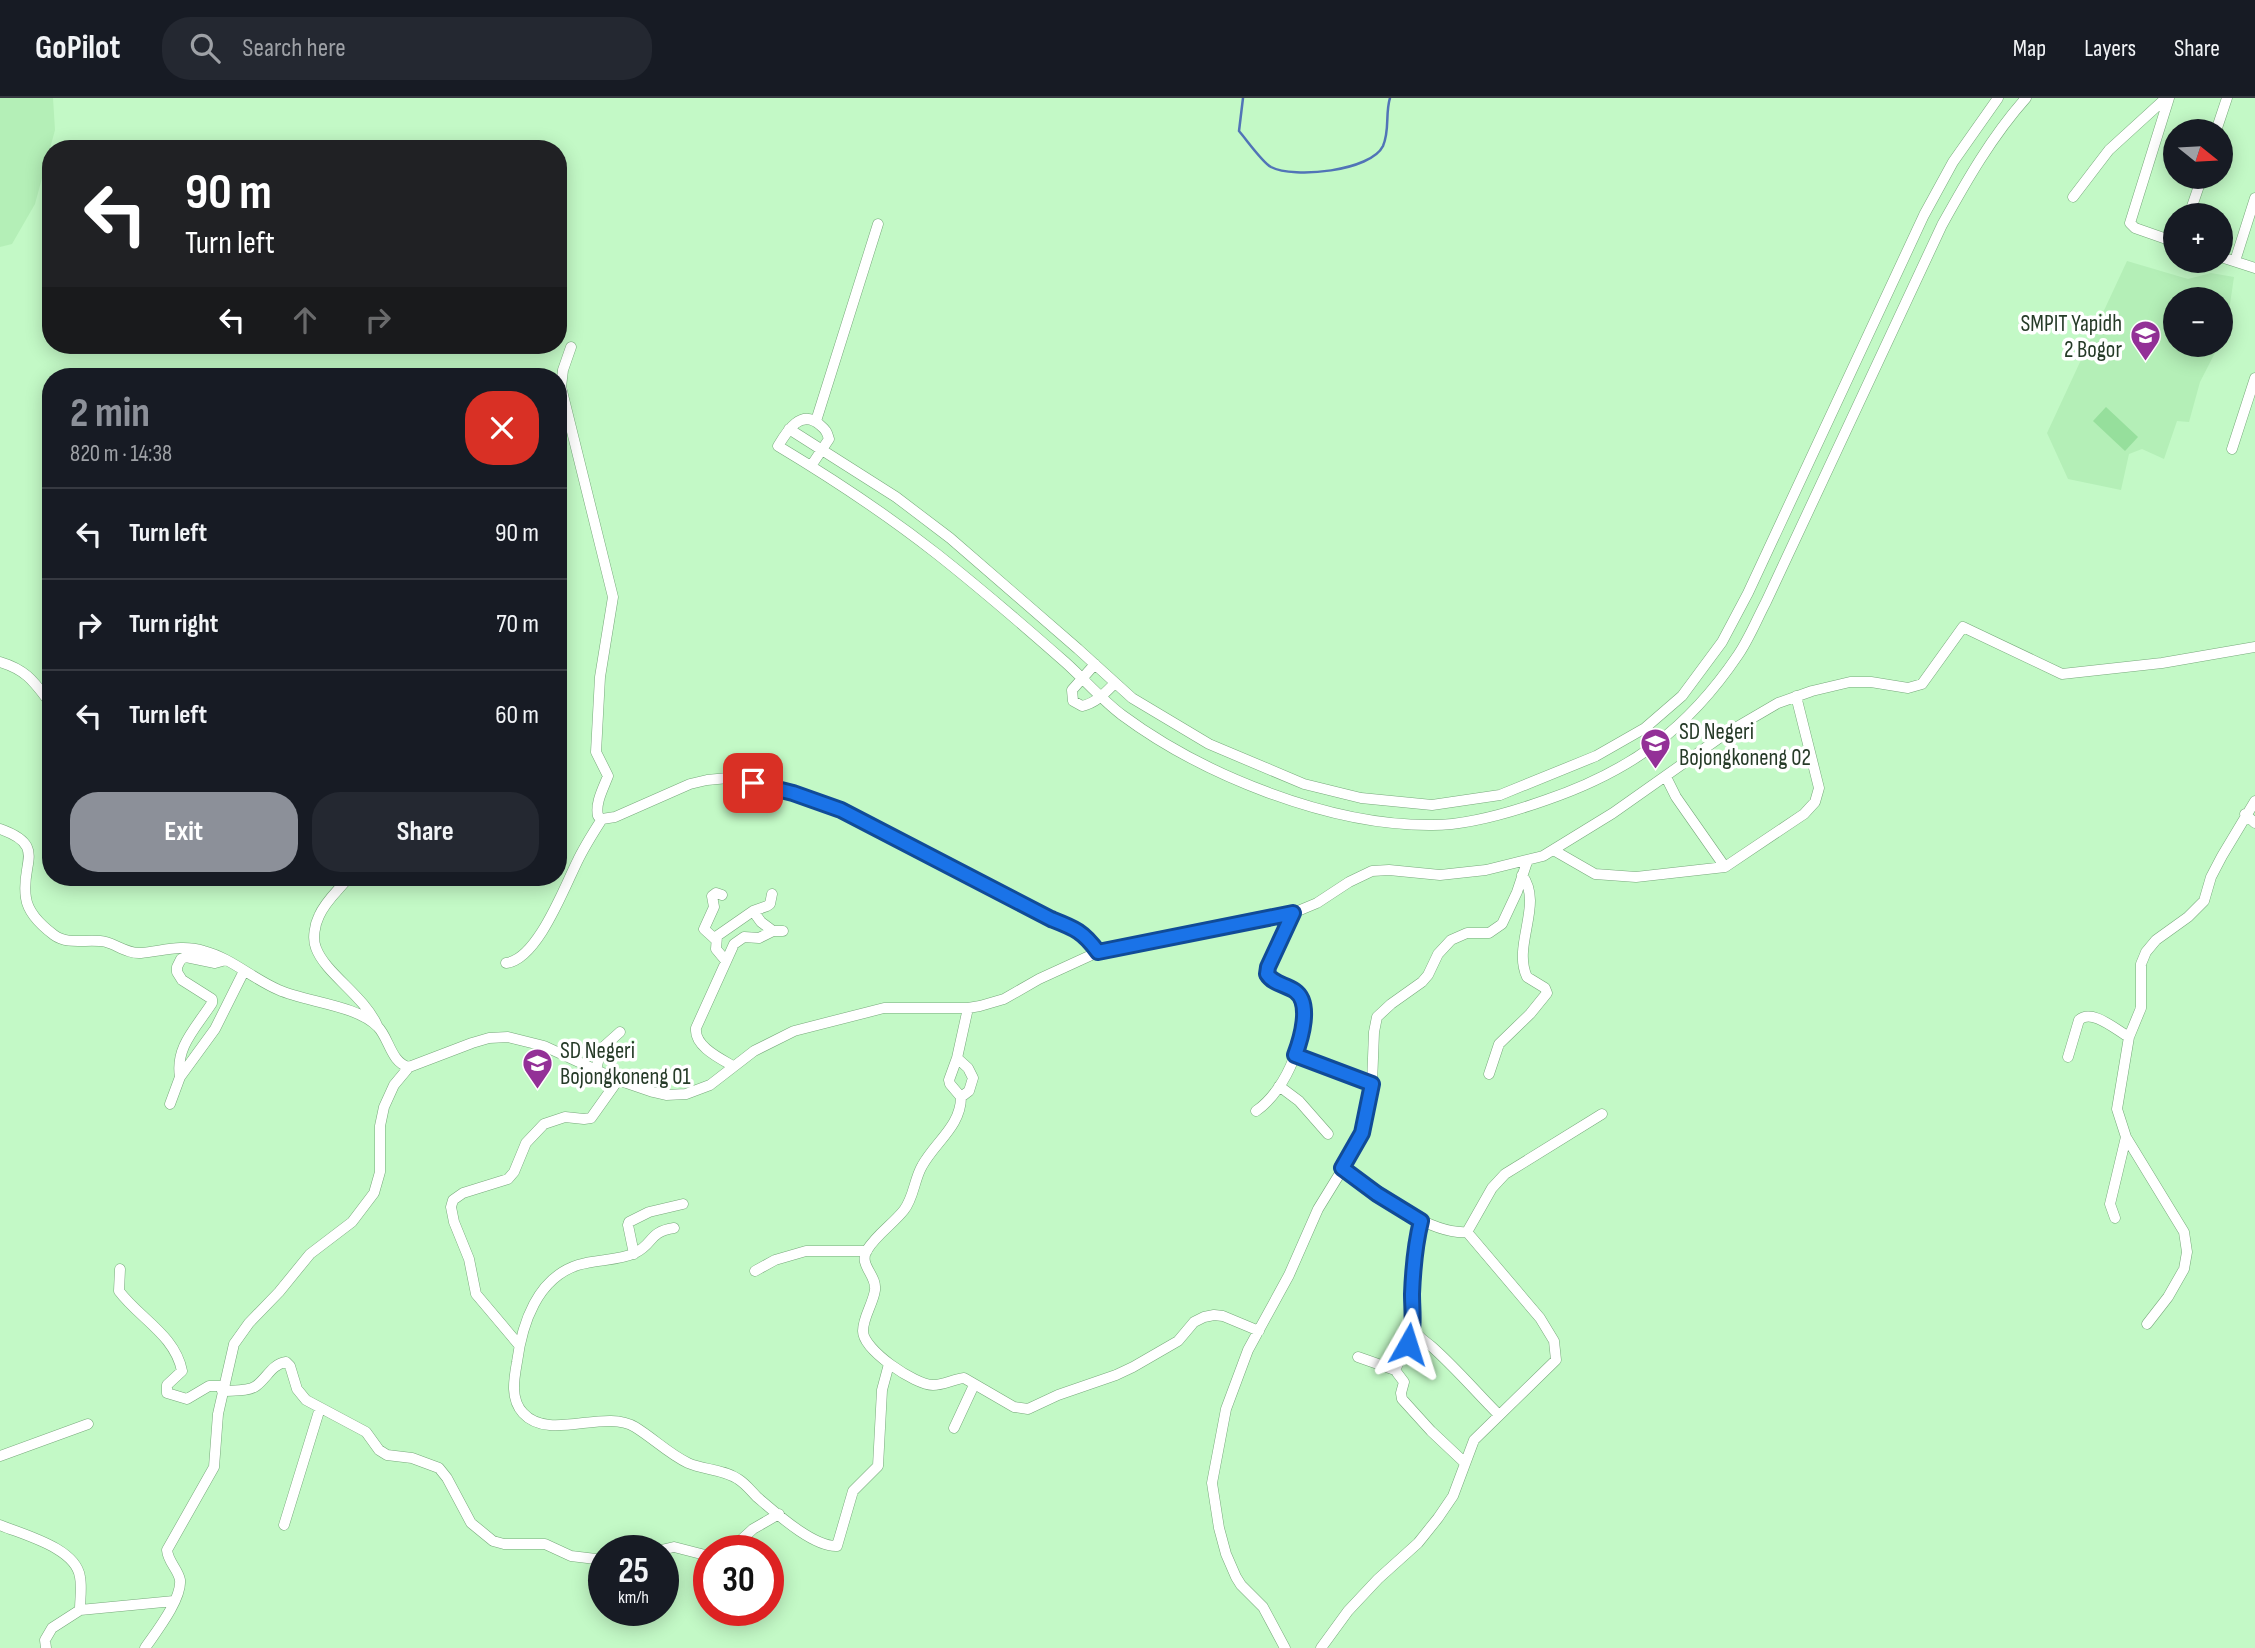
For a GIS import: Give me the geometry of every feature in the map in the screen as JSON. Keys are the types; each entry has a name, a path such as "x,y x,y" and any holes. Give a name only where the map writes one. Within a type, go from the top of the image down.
{"street":[{"path":"789,429 895,497 950,538 1132,698 1209,744 1304,784 1362,798 1432,805 1500,795 1596,756 1645,728 1682,696 1722,642 1748,593 1905,255 1953,162 1998,98"},
{"path":"811,466 828,439 827,431 816,421 806,418 789,429 778,446 884,514 938,555 1120,713 1159,740 1201,763 1298,803 1358,818 1431,825 1503,815 1555,797 1607,774 1658,744 1697,710 1740,653 1924,263 1970,173 2008,118 2026,98"},
{"path":"2073,197 2109,150 2167,98"},
{"path":"2163,238 2135,228 2130,223 2167,98"},
{"path":"2220,119 2227,98"},
{"path":"2255,198 2235,261 2255,268"},
{"path":"816,421 878,224"},
{"path":"1905,255 1924,263"},
{"path":"1891,287 1910,293"},
{"path":"564,368 571,347"},
{"path":"2232,449 2255,378"},
{"path":"567,411 613,597 600,677 596,751 608,776 597,811 602,819"},
{"path":"145,1648 174,1601 180,1579 167,1550 214,1467 218,1414 234,1344 238,1336 310,1254 352,1222 374,1193 380,1172 380,1126 384,1107 394,1085 409,1068 472,1043 489,1038 508,1037 544,1046 618,1080 666,1095 676,1095 710,1085 774,1039 826,1021 884,1008 968,1008 1004,999 1039,979 1098,952 1293,913 1317,903 1372,871 1440,875 1527,862 1555,850 1759,712 1796,696 1829,686 1859,681 1915,687 1923,684 1963,626 2062,674 2162,663 2255,648"},
{"path":"0,662 31,677 42,692"},
{"path":"1095,664 1072,690 1073,701 1082,706 1090,705 1115,683"},
{"path":"1555,850 1595,874 1636,877 1725,867 1804,814 1815,802 1819,788 1796,696"},
{"path":"1666,777 1676,797 1725,867"},
{"path":"567,885 602,819 615,817 690,784 728,778 822,802 860,819 1051,919 1076,929 1088,938 1098,952"},
{"path":"2147,1324 2179,1279 2187,1252 2183,1232 2126,1137 2117,1109 2129,1037 2143,996 2141,964 2146,952 2156,940 2188,917 2204,901 2211,877 2245,814 2255,801"},
{"path":"2245,814 2255,823"},
{"path":"0,829 20,837 26,845 29,853 26,900 36,919 58,937 64,940 107,942 135,953 181,947 205,951 278,990 346,1010 378,1027"},
{"path":"1285,1648 1263,1607 1236,1577 1223,1546 1212,1493 1222,1423 1244,1356 1289,1275 1318,1209 1362,1133 1372,1084 1377,1017 1422,982 1438,954 1451,940 1467,933 1489,933 1502,924 1527,862"},
{"path":"1489,1074 1499,1044 1548,993 1545,988 1527,977 1523,966 1522,945 1529,906 1528,884 1522,875"},
{"path":"341,886 319,915 315,932 316,948 330,968 370,1011 399,1061 409,1068"},
{"path":"506,963 520,959 531,947 566,886"},
{"path":"722,894 713,894 712,912 704,929 715,939 716,949 726,961"},
{"path":"715,939 753,911 770,904 772,894"},
{"path":"733,1066 702,1044 695,1033 738,940 760,938 778,931 761,922 753,911"},
{"path":"1256,1111 1269,1101 1279,1086 1295,1055 1302,1026 1303,1005 1295,990 1271,980 1267,974 1293,913"},
{"path":"180,1077 180,1052 212,999 183,979 177,972 177,967 181,959 186,957 215,963 226,960"},
{"path":"170,1104 180,1077 215,1029 244,971"},
{"path":"968,1008 950,1084 961,1097 955,1122 923,1165 905,1208 867,1251 865,1263 875,1290 866,1316 864,1336 867,1342 889,1364 918,1381 932,1385 964,1378 1014,1407 1028,1409 1058,1395 1116,1375 1146,1360 1178,1341 1194,1322 1204,1317 1223,1316 1259,1331"},
{"path":"2068,1057 2079,1020 2084,1016 2099,1019 2129,1037"},
{"path":"596,1070 601,1049 620,1032"},
{"path":"1295,1055 1372,1084"},
{"path":"957,1059 968,1068 973,1079 969,1091 961,1097"},
{"path":"519,1345 476,1294 469,1259 454,1222 451,1208 453,1200 508,1179 514,1172 526,1143 536,1130 555,1119 591,1118 618,1080"},
{"path":"1279,1086 1299,1101 1328,1134"},
{"path":"1467,1232 1492,1188 1506,1174 1602,1114"},
{"path":"2115,1218 2110,1204 2126,1137"},
{"path":"1321,1648 1355,1603 1418,1543 1438,1518 1453,1496 1474,1440 1556,1360 1554,1341 1540,1318 1467,1232 1421,1221 1342,1168"},
{"path":"634,1254 629,1222 649,1212 683,1204"},
{"path":"1395,1370 1414,1330 1413,1270 1421,1221"},
{"path":"674,1228 655,1233 645,1246 634,1254 578,1265 544,1288 528,1317 519,1345 514,1384 515,1399 522,1413 539,1422 628,1423 682,1460 740,1480 779,1514 821,1543 837,1546 853,1491 878,1466 882,1390 889,1364"},
{"path":"755,1271 775,1260 806,1251 867,1251"},
{"path":"120,1269 119,1291 166,1339 179,1360 181,1373 167,1385 167,1393 187,1399 209,1386 223,1389 254,1387 269,1371 285,1362 290,1366 300,1395 366,1432 379,1450 387,1455 412,1458 439,1468 471,1524 493,1541 504,1544 545,1545 571,1556 588,1558"},
{"path":"1414,1330 1454,1366 1499,1415"},
{"path":"1358,1357 1395,1370 1404,1382 1402,1399 1465,1463"},
{"path":"954,1429 975,1385"},
{"path":"284,1525 320,1408"},
{"path":"0,1456 88,1423"},
{"path":"746,1535 779,1514"},
{"path":"0,1524 67,1554 76,1563 80,1577 80,1610"},
{"path":"46,1648 46,1640 52,1628 80,1610 174,1601"}],"shaded area":[{"path":"0,98 53,98 55,130 52,140 42,140 42,178 35,204 12,244 0,247"},
{"name":"SMPIT Yapidh 2 Bogor","path":"2127,261 2188,279 2211,273 2234,277 2233,287 2163,287 2163,357 2213,357 2200,382 2189,422 2177,421 2164,459 2142,449 2129,454 2121,490 2068,479 2047,433"},
{"path":"2106,407 2138,437 2125,451 2093,421"}],"waterway":[{"path":"1243,98 1239,131 1271,167 1297,172 1348,167 1376,155 1385,140 1390,98"}],"place":[{"name":"SMPIT Yapidh 2 Bogor","path":"2145,363"},
{"name":"SD Negeri Bojongkoneng 02","path":"1656,771"},
{"name":"SD Negeri Bojongkoneng 01","path":"537,1090"}],"route":[{"path":"753,783 822,802 860,819 1051,919 1076,929 1088,938 1098,952 1293,913 1268,967 1267,977 1295,990 1303,1005 1302,1026 1295,1055 1372,1084 1362,1133 1342,1168 1421,1221 1414,1264 1414,1330 1408,1344"}]}
